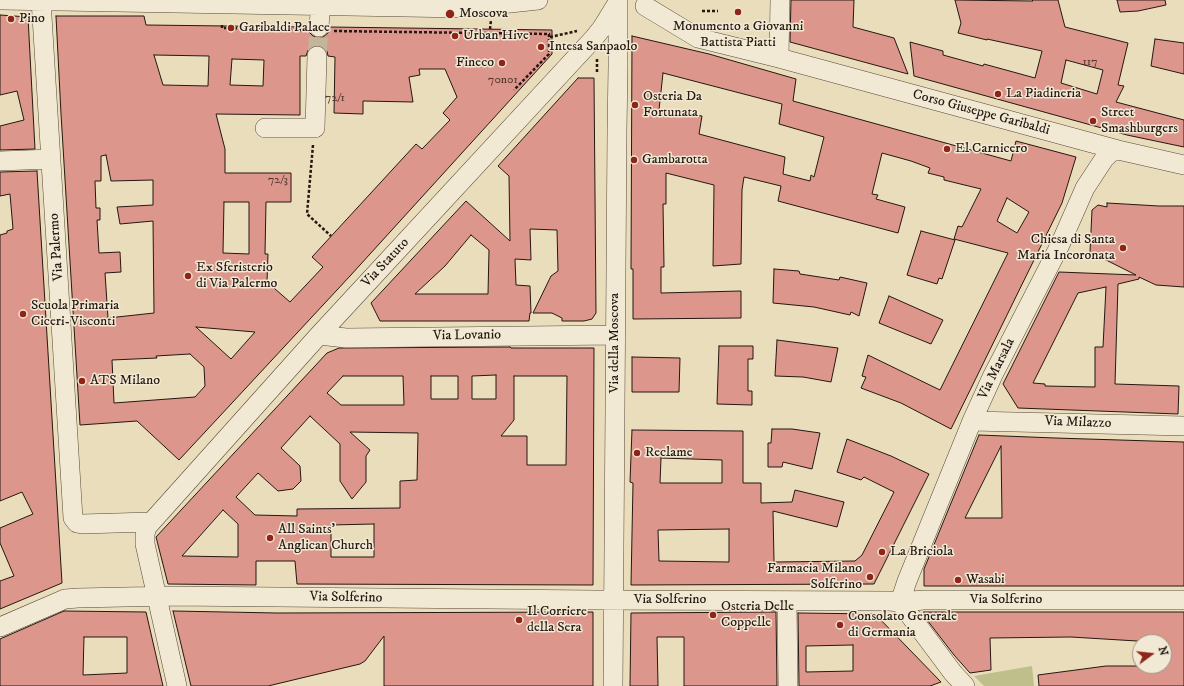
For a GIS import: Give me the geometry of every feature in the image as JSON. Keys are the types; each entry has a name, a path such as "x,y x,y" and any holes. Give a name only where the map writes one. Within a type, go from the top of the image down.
{"street":[{"path":"2,0 41,0 52,2 320,3 463,8 538,0"},
{"name":"Via Palermo","path":"41,0 73,518 77,523 82,524 150,522"},
{"name":"Via della Moscova","path":"613,686 618,67 617,0"},
{"name":"Via Statuto","path":"150,522 594,38 602,28 617,0"},
{"path":"779,58 780,0"},
{"path":"319,29 320,3"},
{"name":"Corso Giuseppe Garibaldi","path":"645,6 698,38 779,58 1118,150 1184,165"},
{"path":"265,128 315,128 317,56"},
{"name":"Via Marsala","path":"900,602 907,581 972,421 993,376 1059,248 1085,188 1104,159 1111,152 1118,150"},
{"path":"0,160 51,159"},
{"name":"Via Lovanio","path":"319,336 346,338 615,335"},
{"name":"Via Milazzo","path":"972,421 1184,426"},
{"path":"150,522 145,534 145,544 177,686"},
{"name":"Via Solferino","path":"0,627 65,599 78,598 156,597 900,602 924,600 1184,600"},
{"path":"787,601 788,686"},
{"path":"900,602 953,673 965,686"}],"path":[{"path":"702,12 718,11"},
{"path":"222,25 222,28 549,34 550,37"},
{"path":"550,37 582,30"},
{"path":"514,90 549,54 550,37"},
{"path":"549,48 556,48"},
{"path":"597,58 597,72"},
{"path":"315,128 307,214 331,236"}],"green space":[{"path":"1032,666 1034,686 984,686 974,676"}],"building":[{"path":"791,0 854,0 853,27 894,38 908,74 790,42"},
{"path":"955,0 1058,0 1065,27 1128,43 1118,85 1124,86 1116,102 1184,120 1184,147 1127,135 914,76 910,42 943,51 943,55 983,66 984,64 1035,78 1042,51 958,33 961,23","holes":["1066,60 1103,70 1097,94 1061,83"]},
{"path":"1117,0 1165,0 1166,5 1138,11 1120,12"},
{"path":"0,15 28,17 35,149 0,150 0,126 24,120 17,91 0,95"},
{"path":"56,16 144,16 146,25 308,27 309,32 313,36 319,38 328,33 330,27 552,30 552,54 350,276 179,460 137,421 80,425","holes":["317,45 323,47 327,51 328,56 335,57 334,113 363,114 363,101 413,102 409,77 420,75 419,69 445,69 457,97 443,113 450,120 422,149 416,144 312,257 323,267 290,302 267,282 268,254 265,254 266,202 291,202 291,173 225,173 225,149 216,114 300,115 300,56 306,56 308,50 312,46","154,55 209,56 208,86 163,85","232,59 264,60 263,86 230,85","106,155 111,181 153,180 153,205 117,207 120,224 153,221 154,313 108,318 105,273 121,272 120,252 99,253 97,220 100,220 100,208 96,208 95,181 101,181 101,156","224,202 249,202 249,254 223,253","196,327 255,332 231,359","190,354 204,367 205,386 195,397 114,403 112,360 157,358 156,356"]},
{"path":"632,36 709,54 796,79 793,101 1011,161 1016,141 1076,157 1062,203 951,429 901,403 861,388 866,377 862,376 868,355 940,390 1008,253 954,239 958,226 962,227 981,189 944,180 944,177 928,173 930,168 882,153 872,194 878,195 876,199 905,207 898,233 778,201 781,186 744,177 742,190 741,264 713,266 714,185 666,173 666,204 663,204 664,267 661,267 661,293 741,291 741,318 633,319 633,269 631,269","holes":["663,73 782,104 779,124 824,137 814,177 811,175 810,181 783,174 785,157 699,134 702,116 659,110","1007,198 1029,212 1017,233 997,221"]},
{"path":"1155,39 1184,43 1184,74 1151,66"},
{"path":"578,78 594,78 596,313 592,319 584,321 562,321 562,318 552,313 533,313 551,276 558,271 557,230 530,229 531,260 515,259 516,285 530,286 531,313 529,321 380,321 371,303 466,201 510,241 509,176 498,166","holes":["471,235 489,250 488,294 415,294 445,266"]},
{"path":"37,171 62,583 0,609 0,581 14,576 0,543 0,528 33,514 22,492 0,501 0,235 13,229 10,194 0,196 0,172"},
{"path":"1107,203 1184,206 1184,287 1156,285 1139,277 1139,279 1118,284 1115,384 1179,386 1178,414 1018,408 1003,384 1059,272 1136,275 1090,252 1092,210 1098,205 1107,207","holes":["1106,287 1103,347 1095,347 1095,387 1045,386 1045,384 1033,383 1078,293"]},
{"path":"921,231 955,240 942,279 939,278 937,284 907,275"},
{"path":"774,269 799,271 800,274 839,280 840,277 867,283 859,316 851,312 850,315 814,307 773,303"},
{"path":"889,296 943,320 931,344 879,323"},
{"path":"777,340 838,348 831,382 803,377 775,376"},
{"path":"719,346 753,346 753,359 748,359 748,391 752,391 752,405 717,404"},
{"path":"339,348 594,348 593,585 297,584 295,561 256,561 256,585 168,584 156,537 327,353","holes":["496,375 496,399 472,399 472,376","343,376 403,376 404,405 341,405 327,393","431,376 458,376 458,399 431,399","514,376 567,376 566,465 527,465 527,436 501,436 514,420","310,416 340,444 340,481 352,499 366,482 366,456 370,450 350,432 418,433 417,480 400,481 400,508 297,509 297,516 255,515 236,497 258,473 278,491 293,489 301,481 300,466 281,448","223,510 238,524 238,557 182,556","374,524 374,557 331,557 331,525"]},
{"path":"632,357 680,358 679,392 632,392"},
{"path":"772,429 792,429 820,433 812,469 783,462 782,467 768,467 768,443 771,443"},
{"path":"632,430 743,431 743,483 761,483 761,503 792,502 795,490 844,502 837,527 773,511 774,562 855,561 862,555 894,492 864,477 861,480 837,472 847,439 891,456 929,474 874,584 631,585 633,483 630,482","holes":["661,458 722,460 722,483 660,483","729,529 729,562 659,561 658,530"]},
{"path":"979,435 1184,442 1184,586 924,586 924,569","holes":["1001,446 1002,518 965,518"]},
{"path":"64,611 146,612 163,686 0,686 0,639","holes":["84,637 127,637 127,673 83,675"]},
{"path":"173,611 277,613 593,612 593,686 384,686 384,636 365,661 360,664 268,686 191,686"},
{"path":"776,612 777,686 684,686 684,637 657,637 658,686 630,686 631,613"},
{"path":"924,612 1184,612 1184,686 1039,686 1038,675 1106,666 1132,666 1132,674 1172,674 1172,634 1132,634 1132,641 1071,637 990,638 991,670 970,673 924,616"},
{"path":"798,613 875,614 941,682 930,686 799,686","holes":["853,645 853,671 806,672 806,646"]}],"tunnel":[{"path":"317,56 319,27"}],"place":[{"name":"Monumento a Giovanni Battista Piatti","path":"738,12"},
{"name":"Moscova","path":"450,14"},
{"name":"Pino","path":"11,19"},
{"name":"Garibaldi Palace","path":"231,28"},
{"name":"Urban Hive","path":"455,36"},
{"name":"Intesa Sanpaolo","path":"541,47"},
{"name":"Fineco","path":"502,63"},
{"name":"La Piadineria","path":"998,94"},
{"name":"Osteria Da Fortunata","path":"635,105"},
{"name":"Street Smashburgers","path":"1093,121"},
{"name":"El Carnicero","path":"947,149"},
{"name":"Gambarotta","path":"634,160"},
{"name":"Chiesa di Santa Maria Incoronata","path":"1123,248"},
{"name":"Ex Sferisterio di Via Palermo","path":"188,276"},
{"name":"Scuola Primaria Ciceri-Visconti","path":"23,314"},
{"name":"ATS Milano","path":"82,381"},
{"name":"Reclame","path":"637,453"},
{"name":"All Saints' Anglican Church","path":"270,538"},
{"name":"La Briciola","path":"882,552"},
{"name":"Farmacia Milano Solferino","path":"870,577"},
{"name":"Wasabi","path":"958,580"},
{"name":"Osteria Delle Coppelle","path":"713,615"},
{"name":"Il Corriere della Sera","path":"519,620"},
{"name":"Consolato Generale di Germania","path":"840,625"}]}
